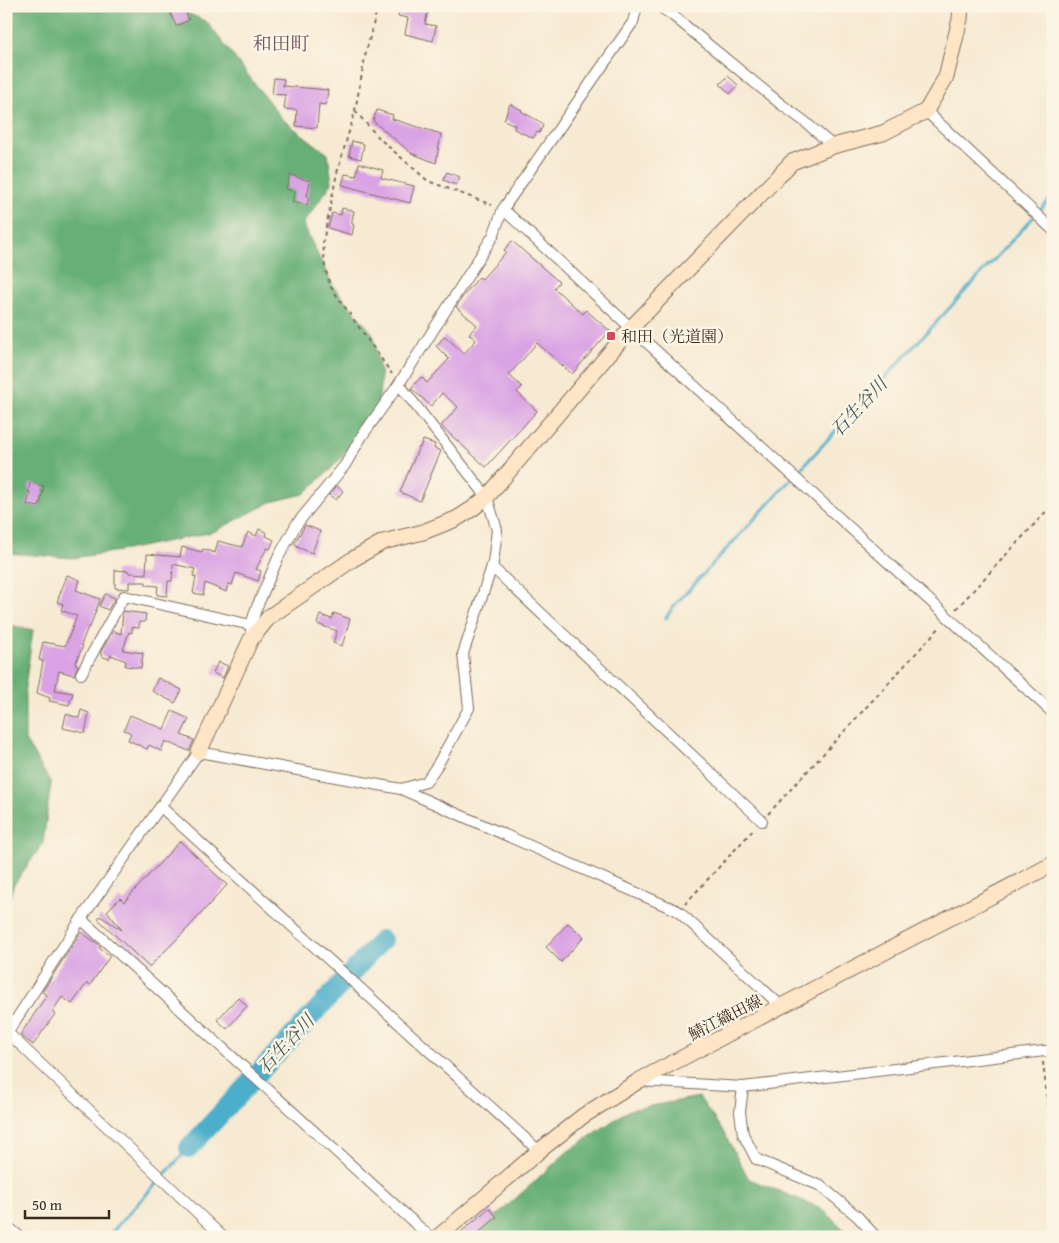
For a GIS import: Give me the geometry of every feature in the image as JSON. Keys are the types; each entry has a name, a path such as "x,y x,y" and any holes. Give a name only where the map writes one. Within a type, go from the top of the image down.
{"street":[{"path":"223,1237 7,1034 81,918 199,752 251,632 278,558 296,525 345,465 362,436 399,384 493,236 503,209 633,22 637,6"},
{"path":"658,6 671,14 833,146"},
{"path":"251,632 353,559 383,542 423,532 456,519 472,510 487,497 630,328 792,162 833,146 883,133 926,111 946,77 960,20 961,6"},
{"path":"926,111 1053,230"},
{"path":"503,209 630,328 1053,713"},
{"path":"399,384 487,497 497,530 492,567 463,654 470,708 426,782 401,789"},
{"path":"492,567 762,821"},
{"path":"81,674 124,596 251,632"},
{"path":"199,752 401,789 678,911 782,1007"},
{"path":"161,807 539,1151"},
{"name":"鯖江織田線","path":"438,1237 583,1116 640,1080 1053,864"},
{"path":"81,918 430,1237"},
{"path":"640,1080 743,1088 1053,1050"},
{"path":"743,1088 740,1112 743,1134 756,1159 821,1186 858,1217 876,1237"},
{"path":"6,1225 20,1237"}],"path":[{"path":"378,6 366,52 355,111 336,173 323,242 324,268 330,286 399,384"},
{"path":"355,111 381,140 428,181 503,209"},
{"path":"678,911 1053,504"},
{"path":"1041,1051 1053,1149"}],"green space":[{"path":"6,6 172,6 207,22 282,119 328,154 332,183 303,224 333,286 373,334 381,376 377,418 332,468 304,494 271,502 213,532 126,550 73,558 6,553"},
{"path":"6,624 33,630 25,687 25,740 51,783 43,843 13,886 6,911"},
{"path":"699,1097 724,1133 749,1179 821,1208 852,1237 473,1237 567,1152 629,1110"}],"building":[{"path":"399,6 429,6 425,24 436,26 433,41 405,34 408,18 398,16"},
{"path":"183,7 189,20 176,26 170,12"},
{"path":"728,76 738,85 730,94 720,84"},
{"path":"274,78 284,79 283,86 328,90 326,105 319,104 317,128 296,126 297,110 284,109 286,95 272,94"},
{"path":"510,104 542,123 543,126 539,133 537,132 533,138 514,129 515,125 504,120"},
{"path":"377,110 393,115 392,119 441,134 436,163 411,153 373,121"},
{"path":"352,141 364,144 361,159 349,156"},
{"path":"359,163 383,170 381,178 414,186 410,203 342,185 345,174 356,176"},
{"path":"447,172 460,177 456,185 443,180"},
{"path":"290,175 310,181 307,205 292,202 295,191 286,189"},
{"path":"342,208 354,211 352,235 328,228 332,213 341,215"},
{"path":"512,241 559,282 554,288 583,314 586,310 610,331 572,374 537,343 509,375 522,387 517,392 537,411 486,467 441,426 458,407 442,393 431,406 411,388 421,377 427,383 449,359 436,346 445,336 464,354 476,340 469,334 477,325 456,307 479,277 482,279 506,252 504,250"},
{"path":"423,440 435,444 434,448 441,451 420,501 400,492"},
{"path":"30,483 44,486 39,507 27,505"},
{"path":"337,486 343,491 336,500 329,495"},
{"path":"305,525 320,531 312,553 294,544"},
{"path":"259,529 267,533 266,536 274,540 270,549 267,548 256,569 261,571 258,581 236,573 232,585 228,584 226,592 205,583 203,595 193,593 196,577 193,576 195,569 173,564 172,581 168,581 167,596 157,595 158,586 146,585 146,582 129,582 129,589 115,588 115,570 146,574 147,554 180,557 182,547 202,552 203,549 215,553 218,541 242,547 248,532 256,536"},
{"path":"67,575 80,580 76,590 100,599 81,645 83,646 75,664 78,665 74,675 59,671 55,690 73,693 69,705 49,701 50,698 37,693 43,661 39,660 43,642 65,646 77,616 61,610 63,604 57,602"},
{"path":"105,594 115,598 108,610 99,606"},
{"path":"123,611 146,614 145,622 139,622 139,628 132,627 132,633 129,632 123,650 143,653 141,668 125,666 126,661 111,655 109,659 101,656 101,651 113,631 121,634"},
{"path":"334,613 350,619 342,646 333,643 337,631 317,624 320,615 332,619"},
{"path":"218,662 228,666 223,678 213,673"},
{"path":"158,678 182,690 175,703 152,691"},
{"path":"81,710 89,713 85,733 63,728 66,714 79,718"},
{"path":"172,711 189,719 181,735 194,740 189,751 165,741 161,751 149,745 147,749 128,740 131,733 124,730 130,715 164,729"},
{"path":"180,841 227,885 149,967 98,919 100,916 122,930 107,911 120,898 124,902"},
{"path":"568,923 584,937 561,962 546,947"},
{"path":"81,932 98,944 99,948 110,956 90,985 87,983 72,1004 62,997 52,1012 55,1014 33,1045 20,1035 47,995 42,992"},
{"path":"238,997 247,1006 227,1029 217,1020"},
{"path":"489,1208 497,1217 474,1237 466,1237 461,1232"}],"waterway":[{"name":"石生谷川","path":"666,618 673,607 1053,196"},
{"name":"石生谷川","path":"189,1148 382,940"},
{"path":"107,1237 189,1148"}],"place":[{"name":"和田（光道園）","path":"611,336"}],"district":[{"name":"和田町","path":"281,43"}]}
